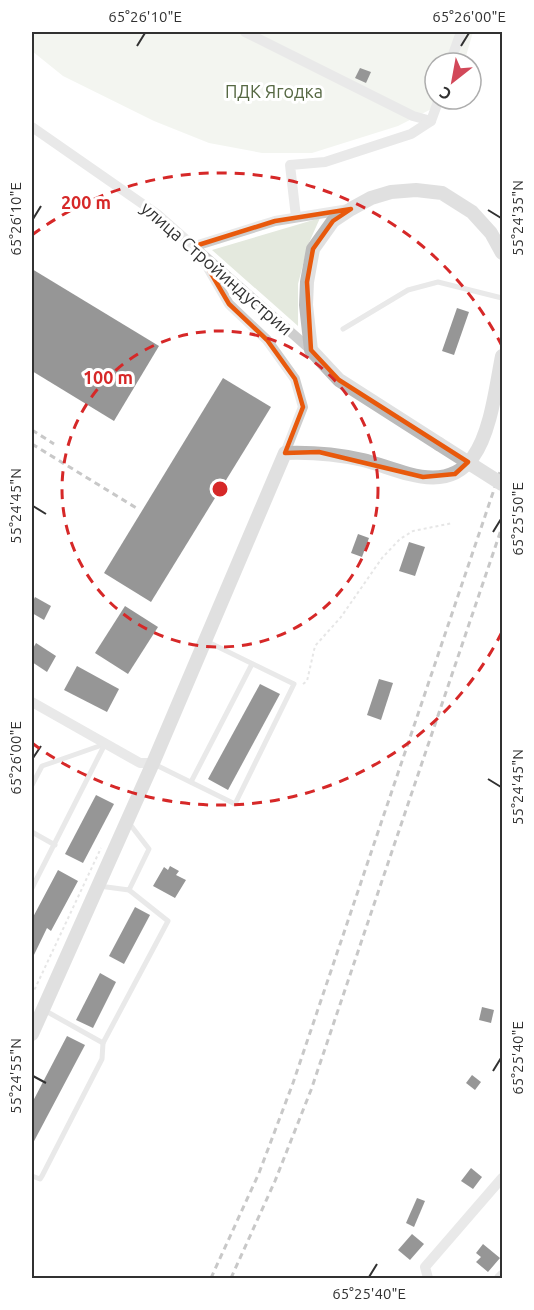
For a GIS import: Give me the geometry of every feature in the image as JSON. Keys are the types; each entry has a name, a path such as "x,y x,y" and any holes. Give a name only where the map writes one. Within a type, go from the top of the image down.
{"street":[{"path":"245,32 413,116 431,121"},
{"path":"454,51 461,32"},
{"path":"296,217 290,165 325,162 411,134 431,121 435,111"},
{"name":"улица Стройиндустрии","path":"32,127 157,214 311,350"},
{"path":"502,253 491,233 472,212 442,193 416,190 391,192 371,198 351,208 333,221 313,249 307,282 306,305 311,350 339,380 502,484"},
{"path":"33,1027 43,1010 153,763 303,407 295,379 267,340 229,304 195,246 275,221 351,208"},
{"path":"285,453 319,452 363,460 423,477 441,478 455,474 473,458 488,425 502,356"},
{"path":"32,702 140,763 153,763"},
{"path":"428,1278 425,1267 502,1179"},
{"path":"499,1278 502,1275"}],"lane":[{"path":"343,328 408,290 438,282 502,298"},
{"path":"153,763 235,804 294,684 205,640"},
{"path":"192,782 252,664"},
{"path":"32,785 42,766 105,744"},
{"path":"32,888 105,744"},
{"path":"127,820 148,849 129,890"},
{"path":"32,832 55,845"},
{"path":"32,1176 40,1179 42,1176 102,1059 103,1043 168,921 129,890 98,886"},
{"path":"43,1010 103,1043"}],"path":[{"path":"294,684 302,684 306,681 315,646 340,617 371,571 400,539 413,531 453,523"},
{"path":"32,995 102,845"}],"highlighted area":[{"path":"351,209 333,221 313,249 307,282 311,350 339,380 468,462 455,474 423,477 319,452 285,453 303,407 295,379 267,340 229,304 195,246 275,221"}],"green space":[{"name":"ПДК Ягодка","path":"32,32 473,32 467,51 423,51 423,111 427,111 398,126 312,153 262,153 209,143 154,121 63,76 32,51"},
{"path":"320,218 308,245 298,284 298,326 212,250"}],"building":[{"path":"360,68 371,72 366,83 355,78"},
{"path":"32,269 159,346 114,421 32,371"},
{"path":"457,308 469,312 454,355 442,351"},
{"path":"223,378 271,407 151,602 104,573"},
{"path":"358,534 369,538 362,557 351,553"},
{"path":"409,542 425,547 415,576 399,571"},
{"path":"35,597 51,606 44,620 32,613 32,603"},
{"path":"125,606 158,627 128,674 95,653"},
{"path":"36,643 56,656 47,672 32,662 32,650"},
{"path":"77,666 119,689 107,712 64,690"},
{"path":"379,679 393,683 381,720 367,715"},
{"path":"260,684 280,694 228,790 208,779"},
{"path":"96,795 114,804 83,863 65,854"},
{"path":"170,866 179,871 176,875 186,880 175,898 153,886 164,867 168,870"},
{"path":"58,870 78,881 51,931 47,928 32,959 32,919"},
{"path":"135,907 150,915 124,964 109,956"},
{"path":"100,973 116,982 93,1028 76,1020"},
{"path":"482,1007 494,1010 491,1023 479,1020"},
{"path":"67,1036 85,1045 32,1145 32,1103"},
{"path":"472,1075 481,1082 475,1090 466,1083"},
{"path":"471,1168 482,1177 473,1189 461,1181"},
{"path":"417,1198 425,1201 414,1227 406,1223"},
{"path":"412,1234 424,1244 410,1260 398,1250"},
{"path":"483,1244 500,1258 488,1272 476,1262 481,1257 476,1253"}],"railway":[{"path":"32,430 54,444"},
{"path":"32,444 138,509"},
{"path":"211,1278 259,1173 293,1083 502,466"},
{"path":"231,1278 275,1181 311,1090 502,527"}]}
